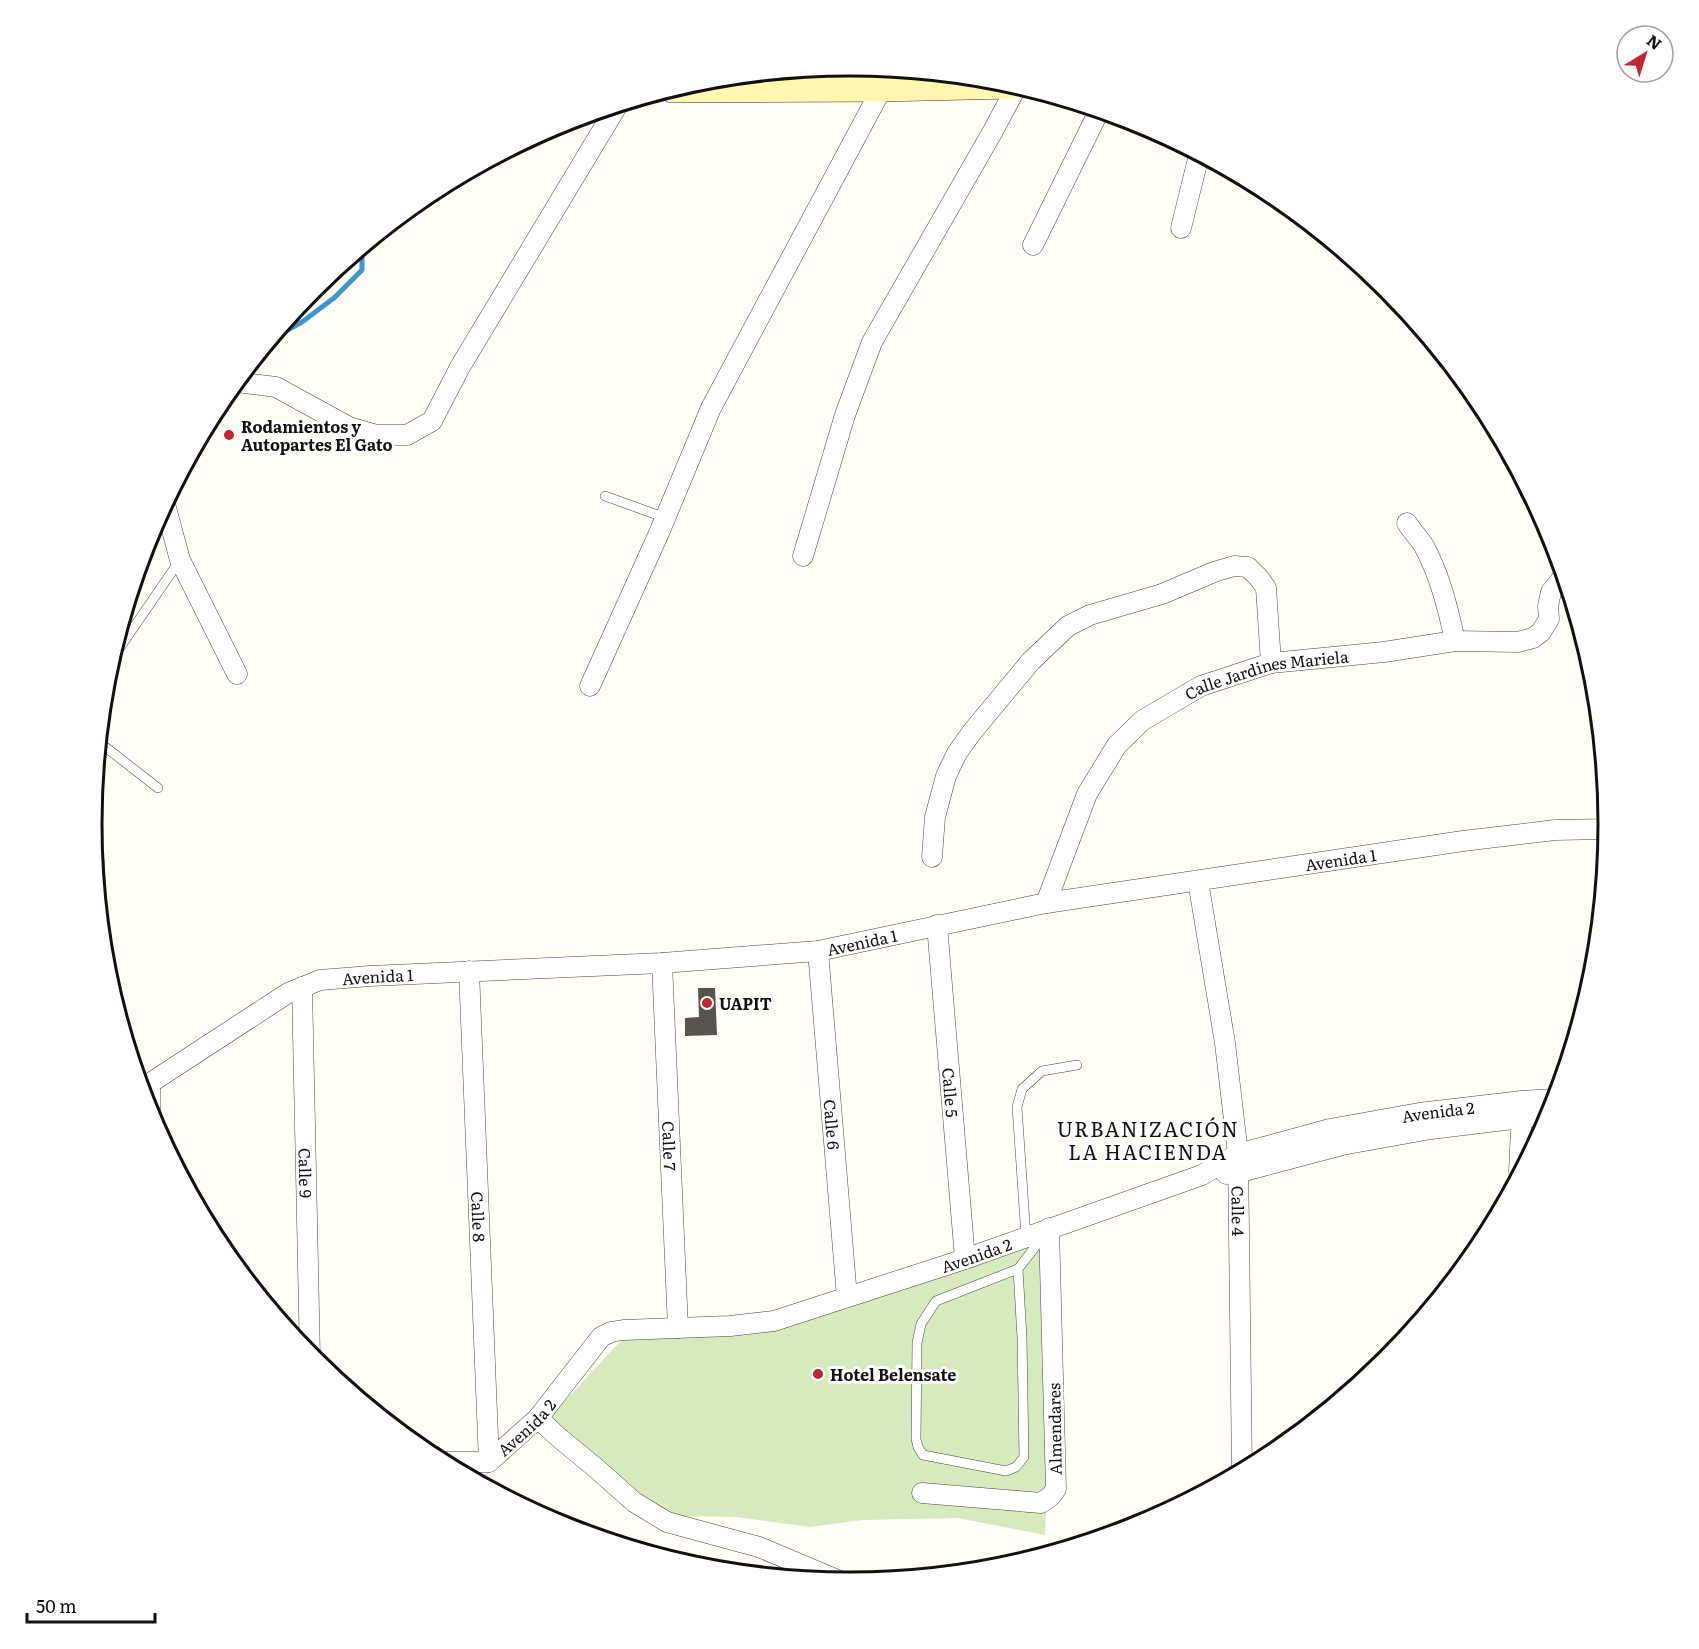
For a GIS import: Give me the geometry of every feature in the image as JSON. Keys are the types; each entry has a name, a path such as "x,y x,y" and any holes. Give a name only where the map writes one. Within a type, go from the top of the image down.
{"main road":[{"path":"712,90 965,86"}],"street":[{"path":"590,686 666,518 711,408 882,88"},
{"path":"803,556 845,415 872,342 1012,95"},
{"path":"246,383 276,387 349,427 377,435 407,435 432,421 460,367 611,115"},
{"path":"1033,245 1096,118"},
{"path":"1181,228 1197,163"},
{"path":"168,516 180,560 237,674"},
{"path":"1407,523 1423,545 1432,564 1445,598 1455,641"},
{"path":"932,857 935,817 946,776 957,753 1031,661 1068,626 1090,615 1162,594 1214,572 1234,566 1248,567 1266,588 1271,663"},
{"name":"Calle Jardines Mariela","path":"1046,903 1087,794 1117,745 1143,720 1201,686 1271,663 1384,652 1455,641 1518,642 1533,638 1541,632 1549,619 1548,606 1551,592 1558,583"},
{"name":"Avenida 1","path":"148,1085 288,993 320,980 662,963 818,951 1046,903 1474,839 1555,830 1598,829"},
{"name":"Calle 4","path":"1198,881 1225,1043 1238,1164 1242,1460"},
{"name":"Calle 5","path":"937,925 965,1259"},
{"name":"Calle 6","path":"818,951 847,1297"},
{"name":"Calle 7","path":"662,963 678,1328"},
{"name":"Calle 8","path":"469,971 489,1462"},
{"name":"Calle 9","path":"302,987 310,1341"},
{"path":"1522,1109 1544,1102"},
{"path":"1522,1109 1540,1114"},
{"path":"1520,1155 1522,1109"},
{"name":"Avenida 2","path":"459,1462 489,1462 538,1418 602,1337 611,1332 730,1326 774,1321 965,1259 1238,1164 1431,1129 1522,1109"},
{"name":"Almendares","path":"922,1493 1041,1503 1056,1489 1049,1228"},
{"path":"538,1418 634,1502 668,1522 759,1547 817,1571"}],"lane":[{"path":"604,496 666,518"},
{"path":"125,640 180,560"},
{"path":"106,747 158,788"},
{"path":"1026,1237 1017,1107 1022,1089 1042,1071 1077,1065"},
{"path":"1018,1269 1024,1457 1016,1467 1006,1471 923,1455 916,1439 917,1343 921,1324 936,1301 1018,1269 1049,1228"}],"green space":[{"name":"Hotel Belensate","path":"1024,1227 1042,1249 1048,1467 1045,1535 958,1518 862,1520 810,1527 736,1517 661,1516 556,1426 551,1416 628,1333 765,1320 814,1298 948,1256"}],"building":[{"name":"UAPIT","path":"698,988 715,988 717,1035 685,1036 685,1018 699,1017"}],"waterway":[{"path":"289,329 334,298 362,270 362,257"}],"place":[{"name":"Rodamientos y Autopartes El Gato","path":"229,435"},
{"name":"UAPIT","path":"707,1003"},
{"name":"Hotel Belensate","path":"818,1374"}],"district":[{"name":"URBANIZACIÓN LA HACIENDA","path":"1148,1140"}]}
